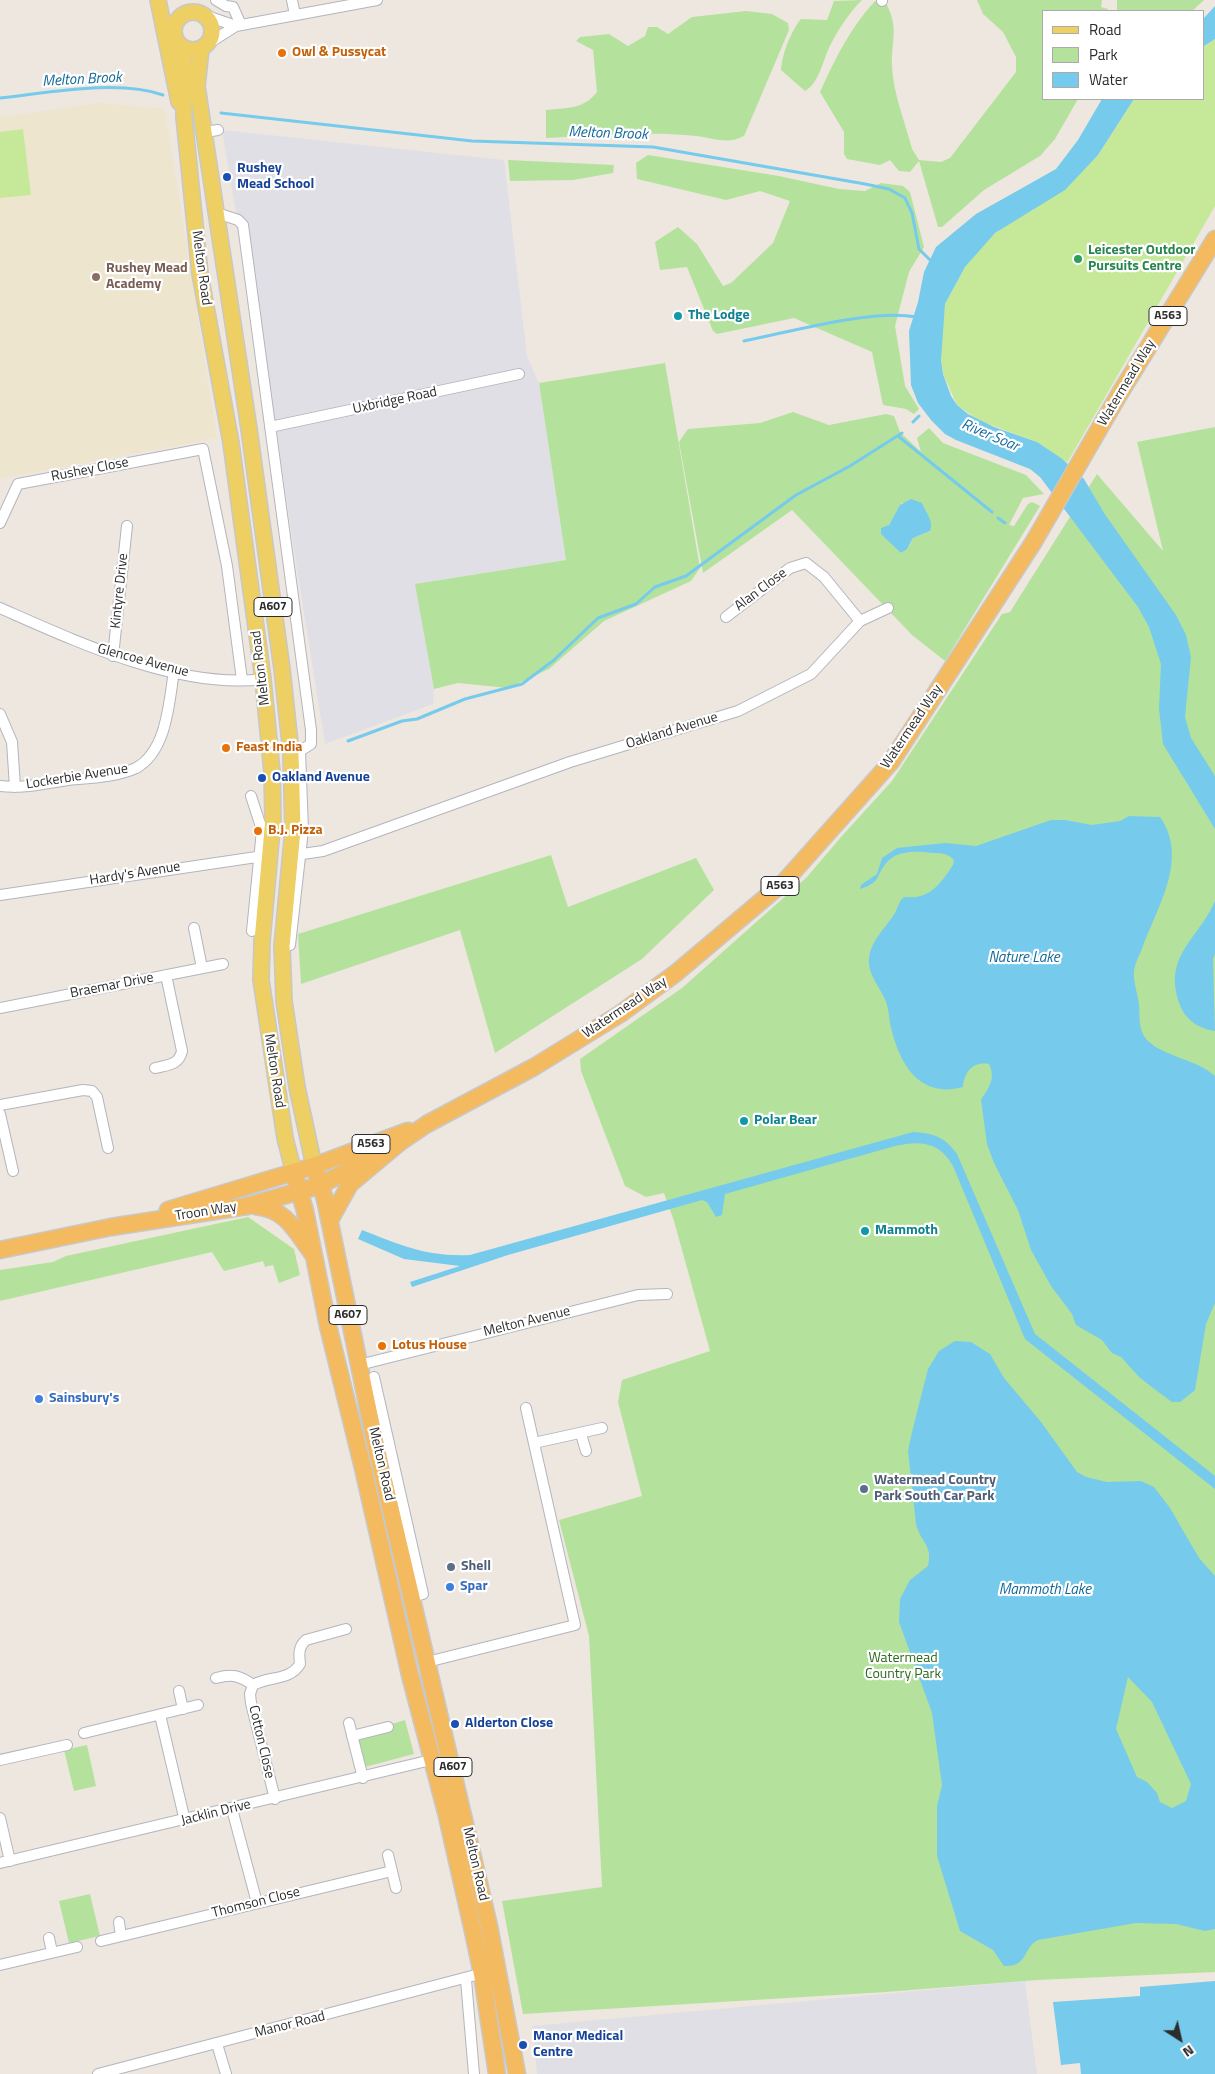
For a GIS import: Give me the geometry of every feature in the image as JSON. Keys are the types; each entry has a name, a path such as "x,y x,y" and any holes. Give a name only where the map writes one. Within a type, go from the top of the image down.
{"highway":[{"name":"Watermead Way","path":"330,1220 350,1184 399,1144 428,1124 534,1067 620,1014 676,973 785,881 891,762 1033,543 1120,393 1215,239"},
{"name":"Watermead Way","path":"294,1173 428,1124"},
{"name":"Watermead Way","path":"300,1192 320,1185 399,1144"},
{"name":"Melton Road","path":"314,1166 330,1220 359,1365 374,1408 368,1461 389,1584 431,1760 517,2074"},
{"name":"Melton Road","path":"294,1173 315,1257 328,1326 368,1461 395,1524 405,1542 412,1597 451,1758 490,1972 498,2074"},
{"name":"Troon Way","path":"111,1228 294,1173"},
{"name":"Troon Way","path":"0,1250 111,1228 248,1206 300,1192"},
{"name":"Melton Road","path":"248,1206 268,1207 279,1212 288,1220 315,1257"},
{"path":"389,1584 393,1576 385,1533 389,1526 395,1524"},
{"name":"Melton Road","path":"446,1812 452,1805 446,1770 451,1758"}],"main road":[{"path":"158,0 173,80 184,117"},
{"name":"A607","path":"168,0 175,22 175,40 184,49"},
{"name":"A607","path":"186,0 211,26 212,33 204,47"},
{"path":"175,22 185,13 199,13"},
{"path":"184,49 204,47"},
{"name":"Melton Road","path":"204,47 197,86 211,131 217,213 225,272 264,549 296,752 294,855 286,946 287,1024 297,1086 314,1166"},
{"name":"Melton Road","path":"184,49 184,117 200,274 230,443 263,679 272,772 273,818 265,856 261,980 285,1138 294,1173"},
{"path":"200,274 225,272"},
{"path":"254,611 260,605 253,554 255,551 264,549"},
{"path":"262,947 286,946"}],"street":[{"path":"216,0 226,6 233,6 238,25"},
{"path":"292,0 295,15"},
{"path":"204,47 238,25 377,0"},
{"path":"199,13 238,25"},
{"path":"217,213 238,220 243,225 312,730 311,744 296,752"},
{"name":"Uxbridge Road","path":"270,427 519,374"},
{"name":"Rushey Close","path":"0,523 18,484 203,449 227,566 242,680"},
{"name":"Kintyre Drive","path":"114,656 127,526"},
{"name":"Alan Close","path":"726,617 790,568 806,563 824,577 860,621"},
{"name":"Glencoe Avenue","path":"0,608 114,656 209,678 263,679"},
{"name":"Oakland Avenue","path":"294,855 323,851 570,762 738,711 811,674 860,621 888,608"},
{"name":"Lockerbie Avenue","path":"0,786 15,787 119,773 136,768 148,758 157,746 174,671"},
{"path":"0,714 12,742 15,787"},
{"path":"251,796 262,830 265,856 252,931"},
{"name":"Hardy's Avenue","path":"0,895 265,856"},
{"path":"194,928 202,968"},
{"name":"Braemar Drive","path":"0,1008 223,964"},
{"path":"155,1068 176,1063 182,1051 166,975"},
{"path":"0,1105 83,1090 92,1091 97,1097 108,1148"},
{"path":"0,1114 13,1172"},
{"name":"Melton Avenue","path":"359,1365 638,1295 667,1294"},
{"path":"374,1376 374,1408 405,1542"},
{"path":"427,1662 575,1626 549,1518 544,1479 526,1408"},
{"path":"534,1443 602,1428"},
{"path":"581,1434 586,1451"},
{"name":"Cotton Close","path":"274,1799 250,1694 252,1685 261,1680 290,1675 300,1664 299,1651 301,1644 312,1637 337,1637 346,1630"},
{"name":"Cotton Close","path":"216,1678 230,1674 241,1676 252,1685"},
{"path":"179,1691 183,1709"},
{"path":"84,1733 98,1734 198,1705"},
{"path":"160,1715 185,1820"},
{"path":"349,1723 363,1778"},
{"path":"352,1736 388,1727"},
{"path":"52,1737 55,1748"},
{"path":"0,1760 67,1745"},
{"name":"Jacklin Drive","path":"5,1862 363,1778 431,1760"},
{"path":"232,1809 257,1903"},
{"path":"0,1818 5,1862"},
{"path":"388,1856 396,1888"},
{"name":"Thomson Close","path":"101,1941 392,1871"},
{"path":"119,1922 121,1936"},
{"path":"49,1938 52,1952"},
{"path":"0,1965 76,1947"},
{"name":"Manor Road","path":"103,2073 466,1980 490,1972"},
{"path":"466,1980 474,2074"},
{"path":"217,2044 226,2074"}],"shaded area":[{"name":"Rushey Mead Academy","path":"100,103 165,109 217,438 0,479 0,117"},
{"path":"222,130 504,160 527,356 539,383 566,560 416,584 434,689 433,704 325,744 295,557 247,226 236,214"},
{"path":"1025,1981 1037,2074 537,2074 532,2026"}],"green space":[{"path":"862,0 852,11 829,48 814,83 805,91 781,70 785,50 797,24 801,19 827,20 834,1"},
{"path":"977,0 1102,0 1101,7 1108,9 1042,10 1042,100 1077,100 1055,139 1040,156 984,190 942,227 938,227 919,161 910,172 899,171 890,160 880,165 847,159 844,154 844,132 820,92 844,44 866,11 875,1 887,5 894,29 893,76 912,149 919,160 941,162 950,158 1016,72 1016,57 1003,32 983,14"},
{"path":"1117,0 1204,0 1193,10 1117,10"},
{"path":"746,11 772,14 788,23 789,30 744,136 732,140 659,134 546,138 546,110 581,105 592,98 597,92 593,50 576,41 580,37 609,34 628,46 645,36 648,27 657,27 668,34 692,17"},
{"name":"Leicester Outdoor Pursuits Centre","path":"1215,39 1215,206 1067,463 1037,442 980,421 957,405 943,374 940,351 945,304 965,267 985,241 1012,220 1033,210 1098,155 1133,100 1205,100 1205,45"},
{"path":"23,129 31,195 0,198 0,132"},
{"path":"648,155 779,176 839,189 865,191 881,183 903,186 910,192 924,247 909,272 895,326 905,386 919,409 914,414 906,409 883,405 872,352 794,318 717,334 713,331 687,267 660,270 655,242 678,227 697,244 723,286 731,283 773,243 790,201 760,191 726,200 637,179 636,163"},
{"path":"508,160 614,165 613,173 573,180 510,181"},
{"path":"665,363 700,568 691,581 604,621 549,669 508,688 458,683 434,689 415,584 566,560 539,383"},
{"path":"793,412 829,425 886,414 894,416 900,432 921,452 917,438 929,428 943,443 1026,475 1044,494 1023,498 1009,525 1014,526 1028,504 1032,502 1040,506 945,661 912,635 792,510 703,573 679,442 688,429 760,423","holes":["902,503 922,503 930,531 913,538 909,546 901,553 886,537 889,525"]},
{"name":"Watermead Country Park","path":"1215,427 1215,1972 1037,1980 886,1992 523,2014 502,1901 602,1887 589,1636 559,1520 642,1496 618,1402 622,1380 710,1351 674,1221 664,1193 646,1197 625,1186 581,1071 580,1059 682,988 807,877 892,781 1002,614 1010,612 1097,474 1163,551 1137,442"},
{"path":"551,855 568,907 696,858 714,890 642,959 495,1053 460,930 301,984 298,934"},
{"path":"248,1217 294,1249 300,1275 279,1283 273,1265 265,1267 263,1261 224,1271 212,1252 0,1301 0,1270 53,1262 66,1256"},
{"path":"405,1720 414,1754 361,1768 352,1736"},
{"path":"87,1745 96,1786 74,1791 64,1750"},
{"path":"90,1894 100,1936 69,1943 59,1901"}],"water":[{"path":"1215,6 1215,39 1205,45 1205,17"},
{"name":"River Soar","path":"1101,100 1133,100 1098,155 1065,190 995,233 965,267 945,304 941,360 943,374 951,396 957,405 968,414 994,427 1037,442 1061,458 1084,479 1104,513 1176,615 1186,635 1191,657 1185,717 1191,738 1215,776 1215,829 1163,744 1159,709 1161,664 1149,627 1138,607 1040,477 1030,469 945,434 918,403 911,385 909,331 918,302 924,272 936,247 976,214 1056,169 1078,140"},
{"path":"911,499 922,503 930,520 931,527 930,531 913,538 907,549 901,553 881,534 881,528 889,525 900,505"},
{"name":"Nature Lake","path":"1129,816 1160,817 1168,833 1172,849 1168,882 1134,971 1141,1028 1148,1041 1155,1046 1207,1070 1215,1076 1215,1303 1206,1324 1195,1390 1180,1402 1172,1402 1157,1391 1139,1377 1121,1357 1112,1353 1102,1340 1076,1325 1072,1314 1051,1286 1031,1250 1018,1210 994,1163 987,1144 981,1100 992,1079 989,1064 978,1064 970,1069 965,1077 963,1087 935,1088 914,1076 900,1055 891,1028 886,1002 873,978 869,956 878,936 895,913 902,899 928,893 939,884 953,865 954,860 941,853 902,853 887,862 872,884 860,889 861,885 877,874 882,858 897,848 945,843 976,846 1051,820 1065,820 1092,825 1120,821"},
{"path":"1215,901 1215,954 1213,959 1215,1031 1199,1026 1185,1015 1180,1005 1175,974 1184,949 1208,915"},
{"path":"913,1132 927,1133 938,1137 957,1154 1035,1334 1215,1476 1215,1489 1025,1339 953,1166 942,1152 928,1145 913,1143 895,1146 725,1194 722,1215 716,1217 707,1202 702,1200 508,1255 412,1287 410,1282 460,1266 404,1259 358,1239 362,1230 414,1249 440,1254 470,1255"},
{"name":"Mammoth Lake","path":"955,1341 971,1342 990,1354 1004,1378 1041,1422 1077,1472 1086,1477 1107,1482 1141,1481 1154,1487 1170,1508 1199,1558 1215,1576 1215,1929 1205,1931 1176,1924 1136,1923 1038,1940 1029,1948 1022,1960 1012,1965 1004,1966 993,1950 960,1931 937,1856 937,1806 942,1785 932,1713 899,1622 900,1599 910,1580 928,1566 928,1548 916,1524 908,1451 928,1369 939,1351","holes":["1128,1677 1152,1702 1191,1784 1186,1801 1172,1808 1160,1802 1157,1793 1147,1782 1137,1777 1116,1729"]},
{"path":"1215,1981 1215,2074 1081,2074 1080,2063 1061,2065 1053,2002 1140,1996 1140,1987"}],"waterway":[{"name":"Melton Brook","path":"0,98 104,88 145,90 163,95"},
{"name":"Melton Brook","path":"221,113 472,141 653,147 889,189 905,198 912,213 919,249 931,261"},
{"path":"744,341 854,319 898,315 916,317"},
{"path":"913,422 919,416"},
{"path":"348,741 402,721 417,719 465,699 522,684 554,660 598,618 636,604 655,587 686,576 796,495 850,466 902,433"},
{"path":"898,436 992,512"},
{"path":"998,518 1005,523"}],"place":[{"name":"Owl & Pussycat","path":"282,53"},
{"name":"Rushey Mead School","path":"227,177"},
{"name":"Leicester Outdoor Pursuits Centre","path":"1078,259"},
{"name":"Rushey Mead Academy","path":"96,277"},
{"name":"The Lodge","path":"678,316"},
{"name":"Feast India","path":"226,748"},
{"name":"Oakland Avenue","path":"262,778"},
{"name":"B.J. Pizza","path":"258,831"},
{"name":"Polar Bear","path":"744,1121"},
{"name":"Mammoth","path":"865,1231"},
{"name":"Lotus House","path":"382,1346"},
{"name":"Sainsbury's","path":"39,1399"},
{"name":"Watermead Country Park South Car Park","path":"864,1489"},
{"name":"Shell","path":"451,1567"},
{"name":"Spar","path":"450,1587"},
{"name":"Alderton Close","path":"455,1724"},
{"name":"Manor Medical Centre","path":"523,2045"}]}
